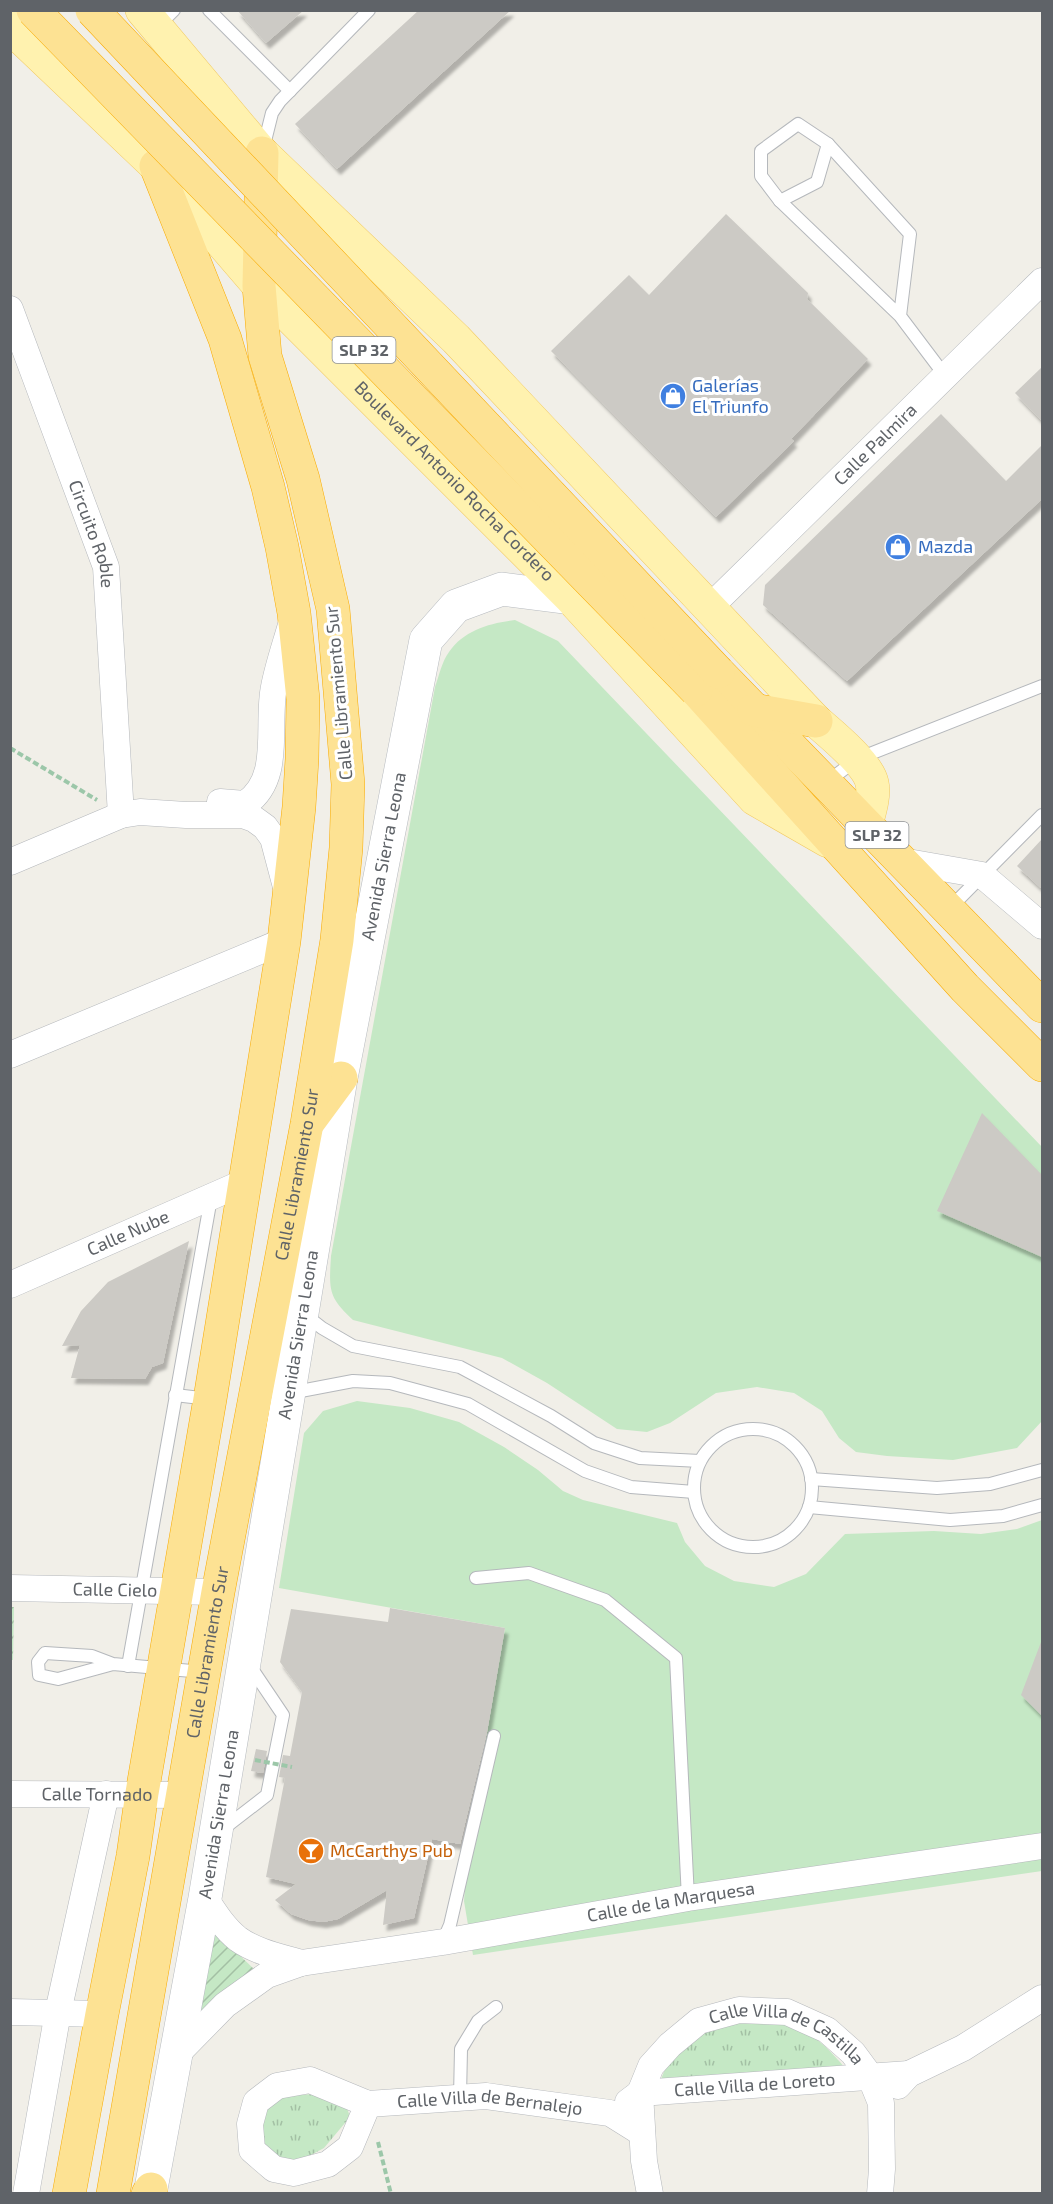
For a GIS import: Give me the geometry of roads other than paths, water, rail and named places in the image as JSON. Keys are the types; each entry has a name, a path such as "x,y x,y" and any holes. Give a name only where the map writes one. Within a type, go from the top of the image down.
{"highway":[{"name":"SLP 32","path":"92,10 707,681 832,843 964,988 1042,1065"},
{"name":"SLP 32","path":"15,25 707,681 754,710 949,909 1040,998"},
{"name":"Calle Libramiento Sur","path":"113,2193 218,1592 307,1124 337,940 346,848 348,784 333,609 303,479 265,356 259,286 262,153"},
{"name":"Calle Libramiento Sur","path":"69,2193 133,1856 141,1793 178,1590 247,1181 284,941 302,759 303,699 294,613 268,487 225,339 156,166"},
{"path":"754,710 816,721"},
{"path":"307,1124 341,1078"}],"main road":[{"path":"158,16 262,153 456,339 816,721 857,759 872,783 871,804 866,825"},
{"name":"Boulevard Antonio Rocha Cordero","path":"15,25 156,166 259,286 571,598 755,799 832,843"}],"street":[{"name":"Calle Palmira","path":"710,607 1042,280"},
{"name":"Circuito Roble","path":"10,309 106,567 121,815"},
{"name":"Avenida Sierra Leona","path":"150,2192 205,1898 341,1078 426,640 456,606 502,590 571,598"},
{"path":"10,862 121,815 140,812 186,815 244,809 260,790 267,776 273,689 294,613"},
{"path":"118,773 141,795 163,801 207,802 244,809 265,827 273,838 289,897"},
{"path":"902,861 982,875 1042,926"},
{"path":"10,1055 284,941"},
{"name":"Calle Nube","path":"10,1285 247,1181"},
{"name":"Calle Cielo","path":"10,1588 218,1592"},
{"name":"Calle Tornado","path":"10,1794 183,1795"},
{"path":"26,2193 58,2012 106,1794"},
{"name":"Calle de la Marquesa","path":"176,2055 225,2005 267,1975 301,1963 443,1942 688,1898 1042,1846"},
{"name":"Calle de la Marquesa","path":"205,1898 220,1921 239,1940 266,1953 301,1963"},
{"path":"881,2103 909,2074 963,2048 1042,1998"},
{"name":"Calle Villa de Castilla","path":"651,2193 644,2162 640,2093 651,2066 669,2045 699,2020 739,2010 787,2012 827,2030 853,2053 870,2076 881,2103 880,2193"},
{"path":"10,2012 102,2014"},
{"name":"Calle Villa de Loreto","path":"640,2093 909,2074"},
{"name":"Calle Villa de Bernalejo","path":"368,2104 350,2146 328,2164 294,2173 274,2169 252,2150 250,2124 256,2102 277,2086 310,2080 368,2104 486,2096 610,2113 642,2133"},
{"path":"610,2113 640,2093"}],"lane":[{"path":"209,10 290,91"},
{"path":"262,153 272,113 290,91 369,10"},
{"path":"900,316 910,234 828,144 798,124 761,151 761,176 780,201 900,316 946,377"},
{"path":"780,201 817,182 828,144"},
{"path":"825,783 857,759 1042,686"},
{"path":"949,909 1042,817"},
{"path":"128,1666 211,1197"},
{"path":"303,1312 322,1328 353,1346 460,1367 551,1416 594,1443 640,1458 700,1461"},
{"path":"289,1394 353,1382 390,1383 468,1404 585,1471 631,1487 694,1492"},
{"path":"175,1395 210,1399"},
{"path":"747,1430 762,1430 776,1434 789,1442 807,1464 811,1479 812,1493 809,1508 802,1521 781,1540 752,1547 737,1545 715,1533 699,1512 694,1492 695,1475 700,1461 709,1449 720,1439 747,1430"},
{"path":"811,1479 937,1488 990,1484 1042,1470"},
{"path":"809,1508 950,1520 1003,1516 1042,1505"},
{"path":"476,1578 529,1573 604,1600 676,1658 688,1898"},
{"path":"113,1664 58,1680 39,1675 38,1662 45,1653 92,1656 113,1664 128,1666 204,1672"},
{"path":"215,1835 267,1795 283,1715 244,1658"},
{"path":"443,1942 450,1925 494,1736"},
{"path":"460,2097 461,2049 478,2021 496,2007"}],"place":[{"name":"Galerías El Triunfo","path":"673,396"},
{"name":"Mazda","path":"898,547"},
{"name":"McCarthys Pub","path":"311,1851"}]}
